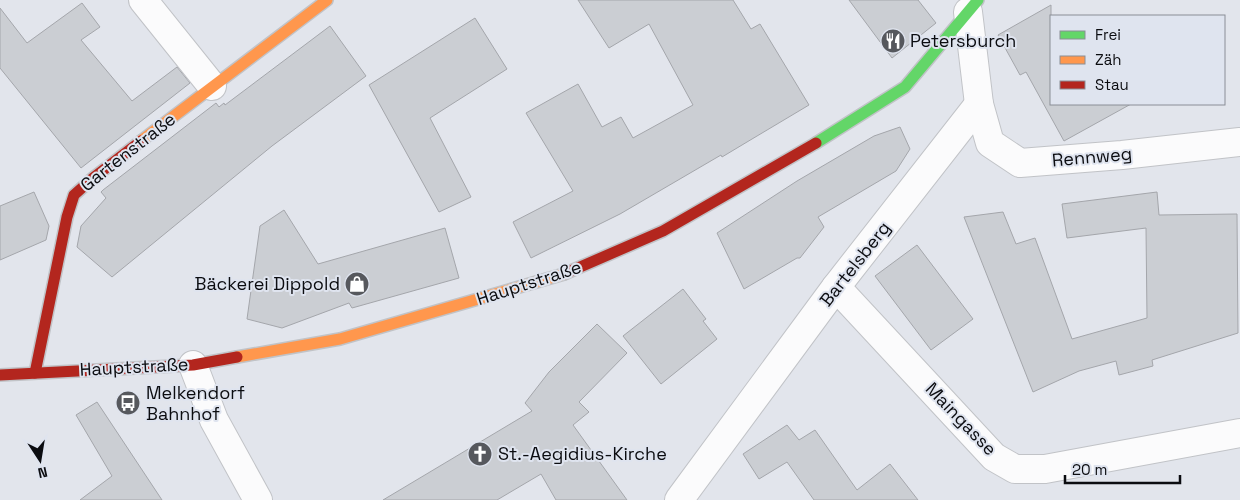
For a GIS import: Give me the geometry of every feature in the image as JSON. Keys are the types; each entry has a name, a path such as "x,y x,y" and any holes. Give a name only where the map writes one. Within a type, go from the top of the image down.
{"street":[{"path":"143,0 212,86"},
{"name":"Gartenstraße","path":"35,373 67,217 74,194 212,86 327,0"},
{"path":"973,6 979,104"},
{"name":"Hauptstraße","path":"0,376 194,364 340,339 565,274 664,231 804,151 905,87 973,6"},
{"name":"Rennweg","path":"979,104 990,143 1020,163 1122,155 1240,142"},
{"name":"Bartelsberg","path":"678,500 836,286 979,104"},
{"name":"Maingasse","path":"836,286 994,457 1015,468 1045,469 1240,433"},
{"path":"194,364 214,420 258,500"}],"building":[{"path":"578,0 733,0 751,29 760,24 809,105 722,157 721,155 620,214 531,258 513,222 573,191 526,113 578,84 602,127 621,117 633,138 693,105 649,24 609,48"},
{"path":"849,0 918,0 936,23 892,58"},
{"path":"82,3 100,27 81,40 132,101 177,67 190,83 81,168 0,68 0,8 27,43"},
{"path":"1051,5 1050,105 1129,105 1064,141 1026,72 1020,75 998,35"},
{"path":"475,18 507,69 430,118 471,197 439,212 369,85"},
{"path":"330,26 366,76 272,146 112,277 77,247 81,226 106,198 101,192 103,190 216,103 219,107 224,103 225,105"},
{"path":"900,127 910,149 896,171 818,217 824,227 800,258 744,289 717,233 797,181 874,136"},
{"path":"34,192 49,226 46,240 0,260 0,206"},
{"path":"1157,192 1159,215 1237,214 1238,333 1152,360 1153,366 1119,375 1116,361 1079,371 1033,392 964,217 1003,212 1016,244 1035,238 1072,339 1147,318 1146,228 1067,238 1062,204"},
{"path":"284,210 318,264 445,228 459,278 352,308 349,303 282,328 247,319 260,226"},
{"path":"917,245 973,319 931,350 875,276"},
{"path":"683,289 706,319 703,321 717,339 661,384 623,336"},
{"path":"597,324 627,353 579,402 589,412 573,425 627,500 556,500 541,474 497,500 383,500 532,411 525,403 549,372"},
{"path":"97,402 162,500 80,500 112,476 76,415"},
{"path":"787,425 799,440 815,430 857,490 890,464 918,500 814,500 787,462 759,479 743,454"}],"traffic: fast":[{"path":"816,143 905,87 978,0"}],"traffic: slow":[{"path":"141,141 327,0"},
{"path":"237,357 340,339 564,274"}],"traffic: jam":[{"path":"35,373 67,217 74,195 141,141"},
{"path":"564,274 663,231 816,143"},
{"path":"0,375 193,365 237,357"}],"place":[{"name":"Petersburch","path":"893,41"},
{"name":"Bäckerei Dippold","path":"357,284"},
{"name":"Melkendorf Bahnhof","path":"128,403"},
{"name":"St.-Aegidius-Kirche","path":"480,454"}]}
